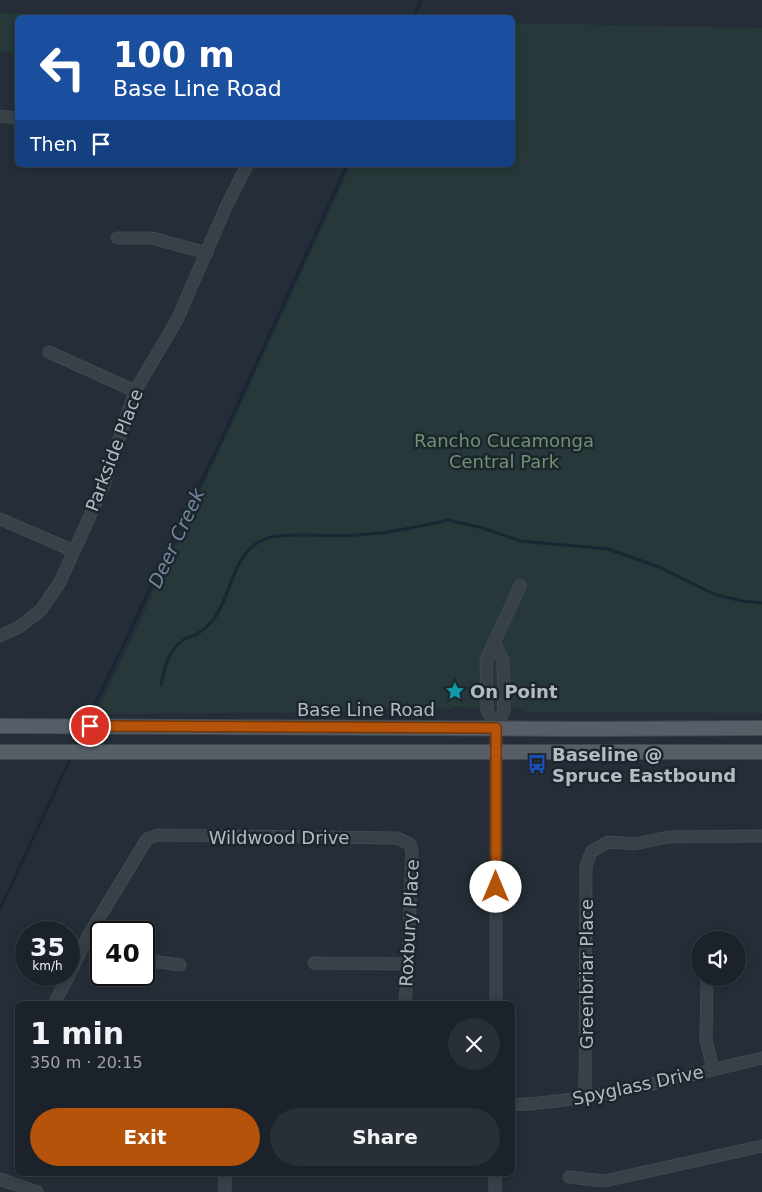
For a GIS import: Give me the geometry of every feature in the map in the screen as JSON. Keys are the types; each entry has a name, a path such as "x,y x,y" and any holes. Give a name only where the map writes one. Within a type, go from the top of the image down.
{"main road":[{"name":"Base Line Road","path":"0,726 762,728"},
{"path":"0,752 762,752"}],"street":[{"path":"0,116 15,118"},
{"name":"Parkside Place","path":"0,636 19,628 41,610 60,582 104,485 135,391 177,320 246,167"},
{"path":"117,238 152,238 207,253"},
{"path":"49,352 135,391"},
{"path":"0,519 74,550"},
{"path":"496,728 487,710 486,660 520,586"},
{"path":"494,642 503,660 504,690 504,710 496,728 496,1001"},
{"name":"Wildwood Drive","path":"88,936 147,839 158,835 397,838 410,844"},
{"name":"Greenbriar Place","path":"585,1098 586,865 592,852 608,842 635,844 668,837 762,836"},
{"name":"Roxbury Place","path":"405,1001 412,851 410,844"},
{"path":"80,952 88,936"},
{"path":"155,962 180,965"},
{"path":"314,963 408,964"},
{"path":"56,1001 63,986"},
{"path":"707,986 706,1040 714,1069"},
{"name":"Spyglass Drive","path":"515,1105 585,1098 762,1058"},
{"path":"569,1177 604,1181 762,1146"},
{"path":"225,1176 225,1192"},
{"path":"495,1176 495,1192"},
{"path":"0,1179 37,1192"}],"green space":[{"path":"0,13 136,15 15,15 15,53 0,52"},
{"name":"Rancho Cucamonga Central Park","path":"515,23 762,28 762,713 527,712 516,708 454,707 447,710 437,707 395,707 356,712 96,714 350,167 515,167"}],"waterway":[{"name":"Deer Creek","path":"415,15 421,0"},
{"name":"Deer Creek","path":"87,721 227,428 346,167"},
{"path":"161,684 168,659 179,643 201,631 215,617 225,599 237,567 246,553 260,541 275,536 370,534 448,520 483,528 520,541 608,549 659,567 716,595 762,603"},
{"name":"Deer Creek","path":"74,749 83,729"},
{"name":"Deer Creek","path":"0,909 71,757"}],"place":[{"name":"On Point","path":"455,691"},
{"name":"Baseline @ Spruce Eastbound","path":"537,764"}],"route":[{"path":"90,726 496,728 496,887"}]}
